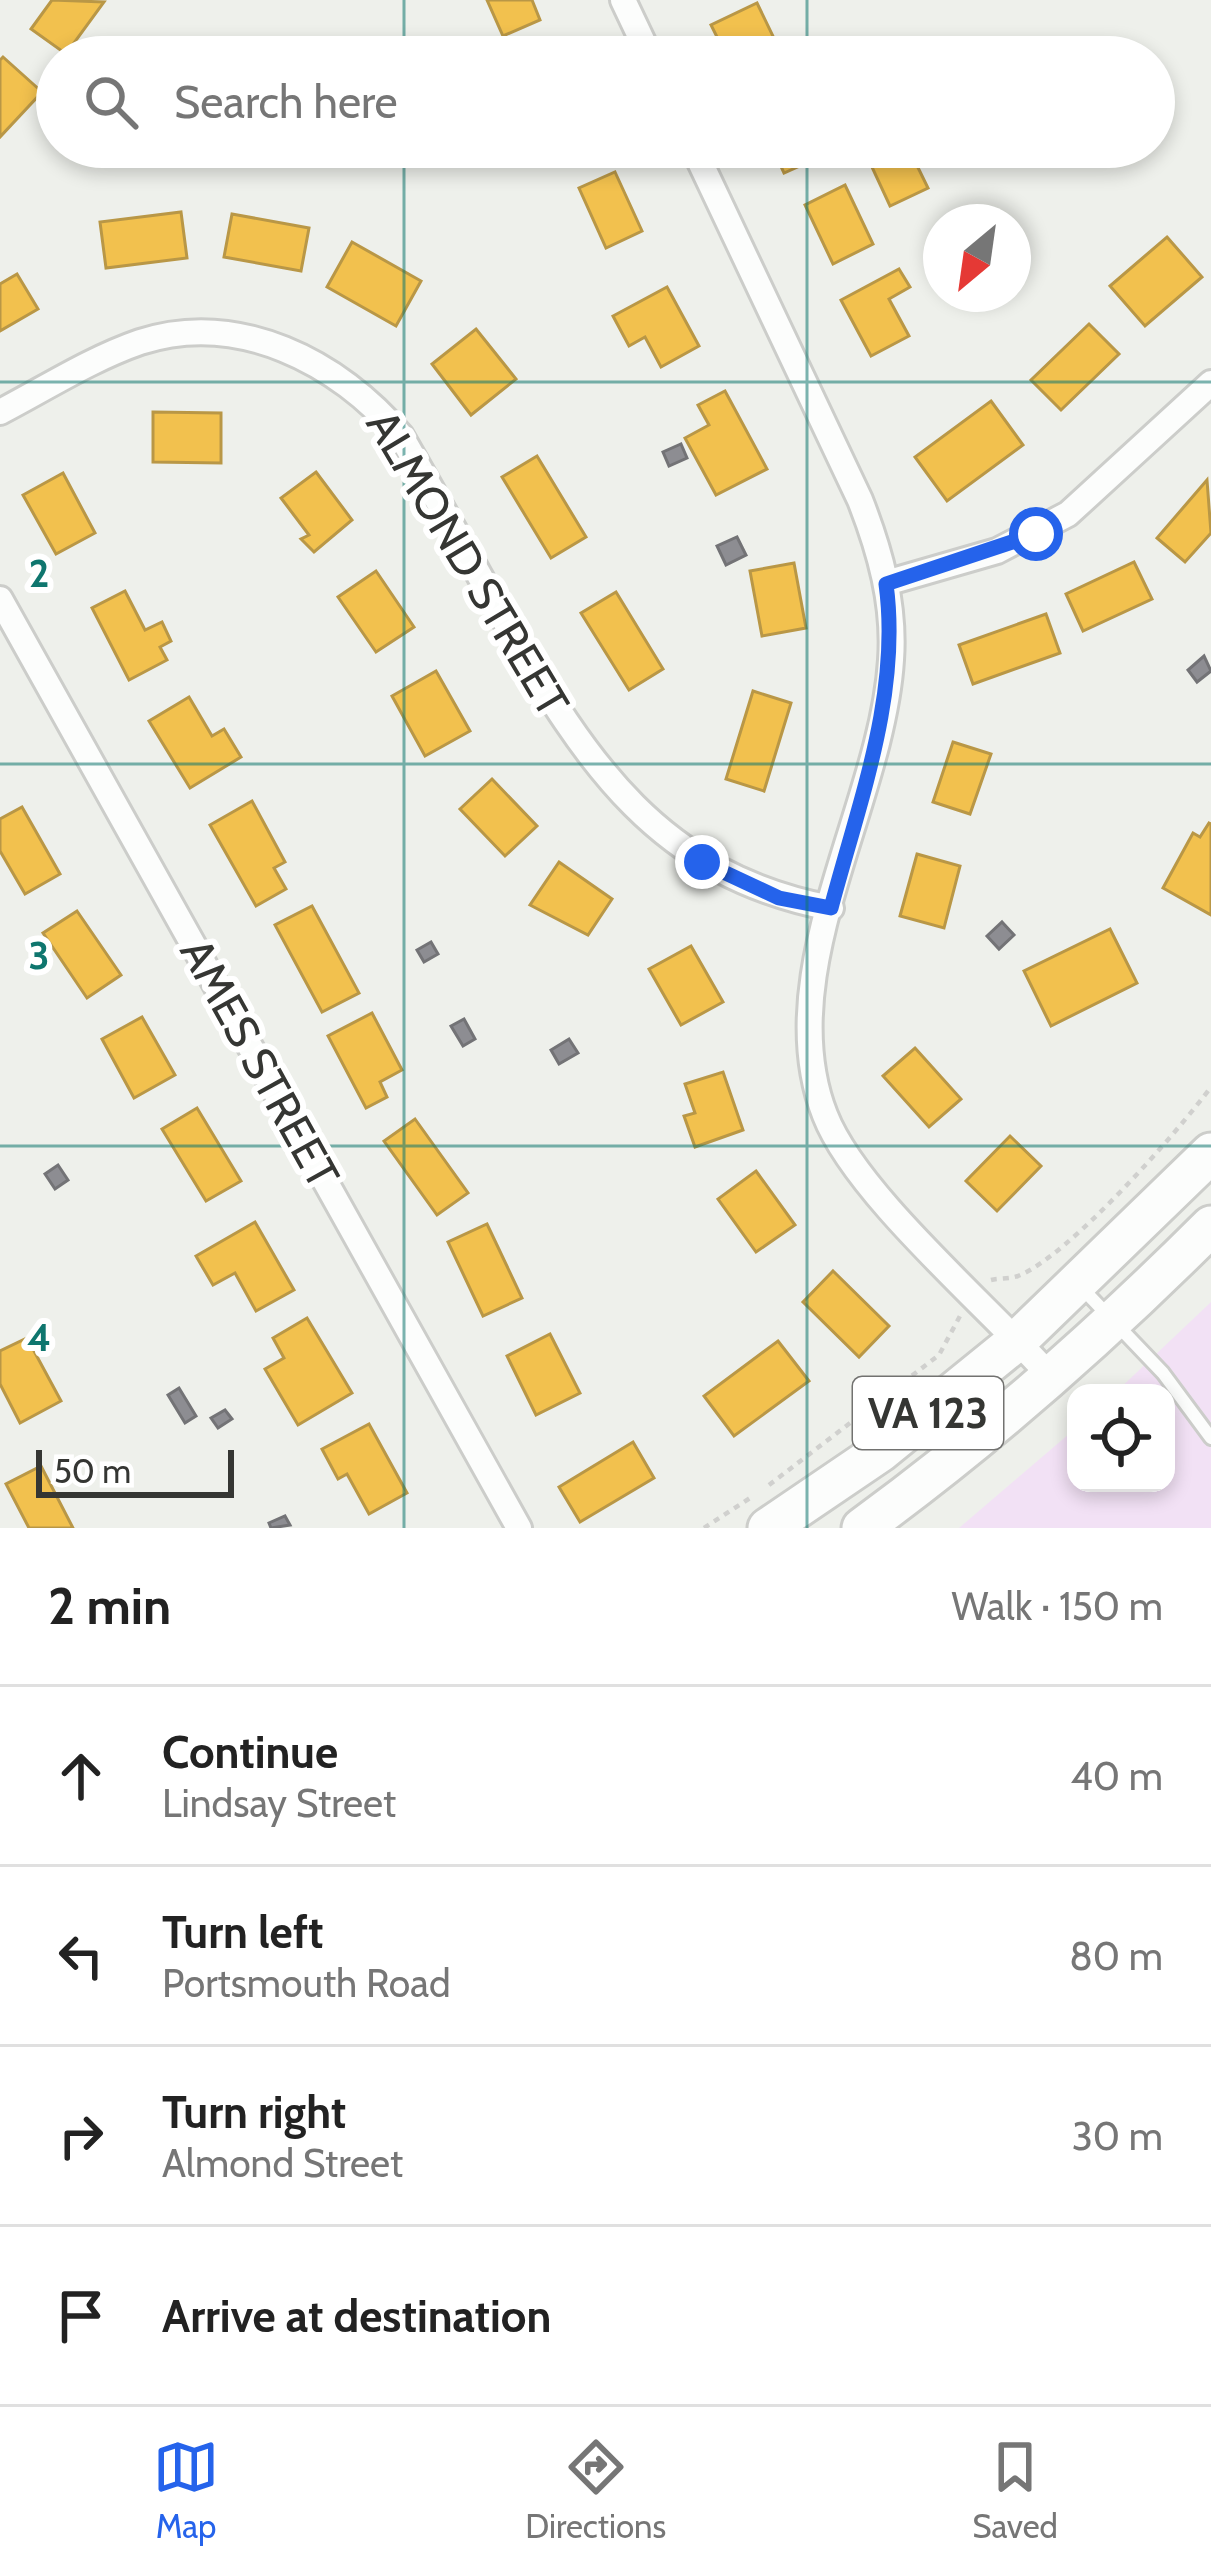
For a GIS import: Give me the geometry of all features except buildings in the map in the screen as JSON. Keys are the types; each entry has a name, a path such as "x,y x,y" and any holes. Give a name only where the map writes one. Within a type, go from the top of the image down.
{"main road":[{"name":"VA 123","path":"768,1528 880,1452 1018,1340 1211,1153"},
{"name":"VA 123","path":"862,1528 962,1455 1113,1323 1211,1226"}],"street":[{"path":"623,0 640,36"},
{"path":"703,168 860,500 886,584 891,658 887,695 808,1011 811,1072 826,1119 856,1170 1051,1377"},
{"name":"ALMOND STREET","path":"0,412 102,357 145,340 180,335 258,340 337,374 370,399 401,436 556,711 613,788 657,830 702,862 779,898 831,908"},
{"path":"886,584 997,551 1068,514 1211,383"},
{"name":"AMES STREET","path":"0,599 519,1528"}],"lane":[{"path":"1077,1283 1162,1373 1211,1438"}],"shaded area":[{"path":"1211,1302 1211,1528 959,1528 1067,1436 1067,1492 1175,1492 1175,1384 1124,1384"}],"route":[{"path":"702,862 779,898 831,908 887,695 891,658 886,584 997,551 1036,534"}]}
